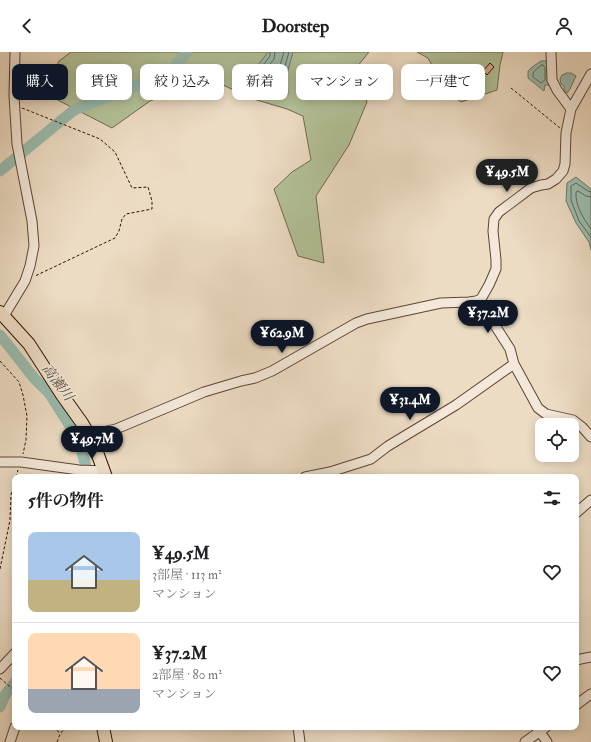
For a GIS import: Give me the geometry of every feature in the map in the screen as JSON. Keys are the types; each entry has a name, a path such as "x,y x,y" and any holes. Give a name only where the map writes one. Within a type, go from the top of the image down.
{"main road":[{"path":"2,314 29,344 82,423 105,474"},
{"path":"104,730 106,742"}],"street":[{"path":"2,314 24,281 30,266 34,246 32,221 17,144 14,104 15,52"},
{"path":"551,52 552,80 557,90 571,109"},
{"path":"89,436 116,429 204,392 255,378 272,371 356,323 381,315 441,303 469,302 481,299 489,286 496,269 493,231 494,219 499,212 531,188 548,184 556,179 563,171 565,164 566,133 571,109 591,74"},
{"path":"481,299 482,305 510,349 514,364 538,408 546,414 573,420 591,437"},
{"path":"320,474 371,459 388,446 456,405 514,364"},
{"path":"0,462 21,462 79,474 105,474"},
{"path":"579,510 591,500"},
{"path":"0,670 12,656"},
{"path":"579,659 591,657"},
{"path":"579,703 591,694"},
{"path":"10,742 14,730"},
{"path":"298,730 300,742"},
{"path":"525,742 542,730"},
{"path":"543,730 547,742"}],"path":[{"path":"511,88 566,133"},
{"path":"14,104 100,139 115,152 132,188 148,187 152,201 152,209 126,214 122,219 119,231 115,238 24,281"},
{"path":"0,361 19,382 23,395 27,416 26,440 21,462"},
{"path":"0,569 10,520 12,492"},
{"path":"0,678 12,688"},
{"path":"56,730 60,734"},
{"path":"57,742 63,730"}],"shaded area":[{"path":"71,52 369,52 359,64 296,64 296,100 366,100 367,102 349,145 316,196 324,263 298,256 274,189 292,172 311,160 303,116 287,109 257,100 288,100 288,64 232,64 232,89 224,85 224,64 140,64 140,100 153,100 112,128 58,100 68,100 68,64 58,64 59,61"},
{"path":"417,52 503,52 497,90 485,94 485,64 431,64 428,58"}],"water":[{"path":"268,52 293,52 288,70 288,64 259,64"},
{"path":"541,61 546,61 549,68 549,85 545,85 544,91 528,78 528,71"},
{"path":"571,73 576,76 567,93 564,91 564,86 561,84 560,79 562,75"},
{"path":"576,177 591,189 591,250 589,242 576,223 566,201 567,183"}],"building":[{"path":"490,63 494,67 487,75 485,73 485,69"}],"waterway":[{"path":"0,171 74,110 169,73 187,52"},
{"name":"高瀬川","path":"0,335 34,378 49,393 70,426 81,449 88,474"},
{"name":"高瀬川","path":"0,707 5,695 12,686"}]}
